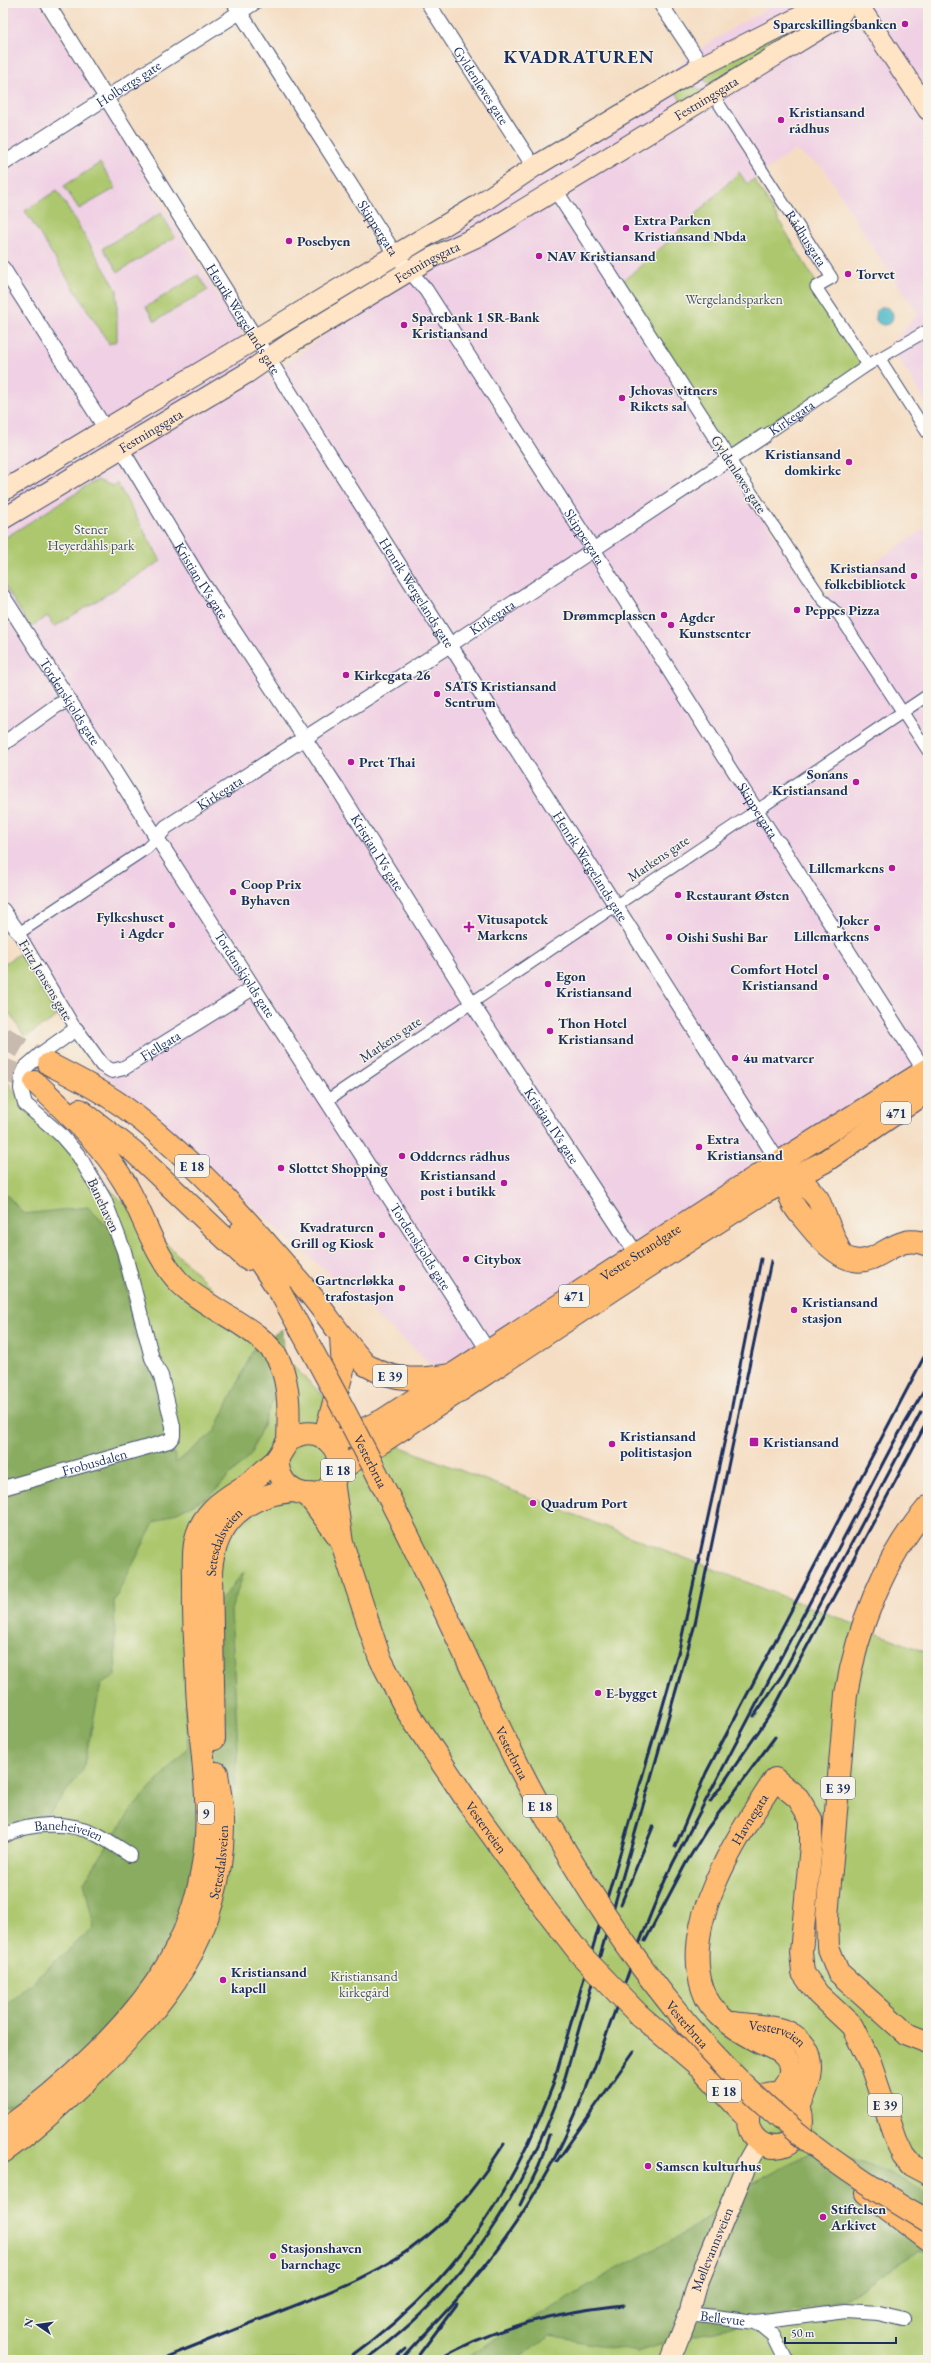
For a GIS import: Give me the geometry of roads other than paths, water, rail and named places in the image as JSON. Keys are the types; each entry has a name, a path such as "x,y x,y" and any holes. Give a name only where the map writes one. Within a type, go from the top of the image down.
{"main road":[{"name":"Festningsgata","path":"3,491 105,428 475,207 534,166 702,66 827,3"},
{"name":"Festningsgata","path":"3,519 409,271 431,258 483,234 556,191 839,17 848,3"},
{"path":"857,3 928,110"},
{"name":"E 18","path":"280,1292 239,1230 183,1170 129,1122 49,1064 101,1091 132,1113 184,1159 220,1193 311,1296 341,1336"},
{"name":"Vestre Strandgate","path":"335,1476 646,1268 760,1195 784,1172 927,1077"},
{"name":"E 18","path":"280,1292 184,1197 133,1151 66,1101 35,1082 105,1152 124,1182 168,1266 179,1282 194,1296 256,1334 271,1348 280,1362 288,1397 281,1477 301,1493 324,1490 335,1476 338,1456 327,1440"},
{"path":"784,1172 806,1185 818,1199 841,1255 858,1262 869,1260 908,1241 928,1245"},
{"name":"Vestre Strandgate","path":"327,1440 347,1437 383,1420 751,1180 784,1172"},
{"name":"Vesterbrua","path":"280,1292 366,1448 511,1750 546,1818 591,1892 629,1950 700,2038 745,2086 780,2119 825,2155 928,2221"},
{"path":"283,1449 306,1433 327,1440 343,1370 341,1336"},
{"name":"E 39","path":"341,1336 366,1365 380,1373 400,1378 421,1380 455,1374"},
{"name":"Setesdalsveien","path":"3,2131 60,2085 121,2025 148,1993 165,1969 188,1922 203,1866 206,1818 198,1698 194,1595 195,1540 205,1519 212,1510 247,1484 283,1449"},
{"name":"Vesterveien","path":"335,1476 342,1543 379,1656 407,1711 468,1802 546,1910 581,1955 639,2015 699,2066 747,2117"},
{"name":"Setesdalsveien","path":"3,2152 77,2090 140,2027 178,1979 200,1936 216,1884 223,1828 213,1724 215,1681 211,1571 213,1552 223,1529 250,1504 276,1493 301,1493"},
{"name":"Vesterveien","path":"301,1493 342,1543"},
{"name":"E 39","path":"928,1507 909,1529 874,1596 850,1666 846,1694 827,1917 828,1947 838,1972 907,2034 925,2041 928,2040"},
{"name":"Havnegata","path":"726,1860 744,1826 775,1779 798,1798 811,1819 801,1952 803,1973 818,1994 852,2026 870,2063 896,2140 903,2155 911,2165 928,2174"},
{"name":"Vesterveien","path":"726,1860 704,1917 698,1938 697,1968 707,2000 714,2010 729,2023 755,2040 780,2052 786,2059 790,2068 789,2079 780,2093"},
{"name":"Vesterveien","path":"729,2023 774,2028 793,2034 804,2045 810,2057 812,2071 809,2087 797,2125"},
{"name":"Vesterveien","path":"699,2066 758,2098"},
{"path":"797,2125 775,2147 759,2142 750,2131 747,2117 753,2103 765,2094 780,2093 794,2100 797,2125 807,2148 928,2240"},
{"path":"797,2125 928,2216"},
{"name":"Møllevannsveien","path":"671,2360 689,2314 697,2286 748,2161 759,2142"}],"street":[{"name":"Henrik Wergelands gate","path":"47,3 257,337 268,358 614,907 784,1172"},
{"name":"Holbergs gate","path":"3,164 106,97 237,8 254,3"},
{"name":"Gyldenløves gate","path":"428,3 534,166"},
{"path":"660,3 702,66"},
{"name":"Skippergata","path":"237,8 395,254 426,290 593,549 927,1077"},
{"name":"Rådhusgata","path":"719,104 832,278 816,287 868,365"},
{"name":"Gyldenløves gate","path":"556,191 822,599 839,615 928,751"},
{"path":"3,268 105,428"},
{"name":"Kirkegata","path":"19,933 147,848 166,827 306,739 450,645 593,549 730,460 868,365 928,330"},
{"path":"880,359 928,434"},
{"name":"Kristian IVs gate","path":"121,448 200,579 306,739 471,1002 637,1255"},
{"name":"Tordenskjolds gate","path":"3,596 156,838 488,1352"},
{"name":"Markens gate","path":"326,1101 928,695"},
{"path":"3,744 56,706 69,700"},
{"name":"Fritz Jensens gate","path":"3,910 19,933 76,1029"},
{"name":"Fjellgata","path":"76,1029 102,1065 112,1071 124,1068 253,988"},
{"name":"Banehaven","path":"76,1029 41,1054 26,1067 22,1076 21,1090 25,1104 60,1134 79,1156 104,1199 124,1251 152,1358 161,1376 173,1426"},
{"name":"Frobusdalen","path":"3,1488 169,1441 173,1436 173,1426"},
{"name":"Baneheiveien","path":"3,1836 26,1827 68,1826 96,1834 130,1855"},
{"path":"756,2322 846,2311 878,2313 904,2319"},
{"name":"Bellevue","path":"689,2314 756,2322 773,2336 785,2360"}],"water":[{"path":"880,307 888,307 893,312 891,323 888,325 880,325 875,320 875,312"}],"tunnel":[{"path":"3,1037 49,1064"},
{"path":"3,1069 35,1082"}],"railway":[{"path":"347,2360 384,2332 416,2302 446,2272 472,2239 495,2204 516,2167 535,2128 553,2085 679,1650 730,1416 761,1259"},
{"path":"365,2360 399,2334 430,2305 459,2273 484,2239 507,2204 528,2166 546,2128 562,2088 695,1624 771,1261"},
{"path":"675,1847 706,1773 924,1357"},
{"path":"401,2360 457,2300 496,2251 536,2192 553,2161 571,2125 586,2088 642,1937 673,1863 894,1442 928,1384"},
{"path":"754,1716 782,1675 921,1412"},
{"path":"710,1802 772,1712 928,1420"},
{"path":"645,1941 686,1863 707,1829 775,1737"},
{"path":"621,1904 653,1827"},
{"path":"557,2161 634,2051"},
{"path":"520,2205 539,2166 549,2135"},
{"path":"159,2360 323,2295 359,2279 394,2260 426,2237 449,2216 469,2194 504,2144"},
{"path":"415,2360 457,2304"},
{"path":"437,2360 482,2338 528,2322 575,2312 624,2305"},
{"path":"393,2360 405,2349"}],"place":[{"name":"Spareskillingsbanken","path":"905,24"},
{"name":"Kristiansand rådhus","path":"781,120"},
{"name":"Extra Parken Kristiansand Nbda","path":"626,228"},
{"name":"Posebyen","path":"289,241"},
{"name":"NAV Kristiansand","path":"539,256"},
{"name":"Torvet","path":"848,274"},
{"name":"Sparebank 1 SR-Bank Kristiansand","path":"404,325"},
{"name":"Jehovas vitners Rikets sal","path":"622,398"},
{"name":"Kristiansand domkirke","path":"849,462"},
{"name":"Kristiansand folkebibliotek","path":"914,576"},
{"name":"Peppes Pizza","path":"797,610"},
{"name":"Drømmeplassen","path":"664,615"},
{"name":"Agder Kunstsenter","path":"671,625"},
{"name":"Kirkegata 26","path":"346,675"},
{"name":"SATS Kristiansand Sentrum","path":"437,694"},
{"name":"Pret Thai","path":"351,762"},
{"name":"Sonans Kristiansand","path":"856,782"},
{"name":"Lillemarkens","path":"892,868"},
{"name":"Coop Prix Byhaven","path":"233,892"},
{"name":"Restaurant Østen","path":"678,895"},
{"name":"Fylkeshuset i Agder","path":"172,925"},
{"name":"Vitusapotek Markens","path":"469,927"},
{"name":"Joker Lillemarkens","path":"877,928"},
{"name":"Oishi Sushi Bar","path":"669,937"},
{"name":"Comfort Hotel Kristiansand","path":"826,977"},
{"name":"Egon Kristiansand","path":"548,984"},
{"name":"Thon Hotel Kristiansand","path":"550,1031"},
{"name":"4u matvarer","path":"735,1058"},
{"name":"Extra Kristiansand","path":"699,1147"},
{"name":"Oddernes rådhus","path":"402,1156"},
{"name":"Slottet Shopping","path":"281,1168"},
{"name":"Kristiansand post i butikk","path":"504,1183"},
{"name":"Kvadraturen Grill og Kiosk","path":"382,1235"},
{"name":"Citybox","path":"466,1259"},
{"name":"Gartnerløkka trafostasjon","path":"402,1288"},
{"name":"Kristiansand stasjon","path":"794,1310"},
{"name":"Kristiansand","path":"754,1442"},
{"name":"Kristiansand politistasjon","path":"612,1444"},
{"name":"Quadrum Port","path":"533,1503"},
{"name":"E-bygget","path":"598,1693"},
{"name":"Kristiansand kapell","path":"223,1980"},
{"name":"Samsen kulturhus","path":"648,2166"},
{"name":"Stiftelsen Arkivet","path":"823,2217"},
{"name":"Stasjonshaven barnehage","path":"273,2256"}],"district":[{"name":"KVADRATUREN","path":"579,56"}],"park label":[{"name":"Wergelandsparken","path":"734,299"},
{"name":"Stener Heyerdahls park","path":"91,538"},
{"name":"Kristiansand kirkegård","path":"364,1984"}]}
